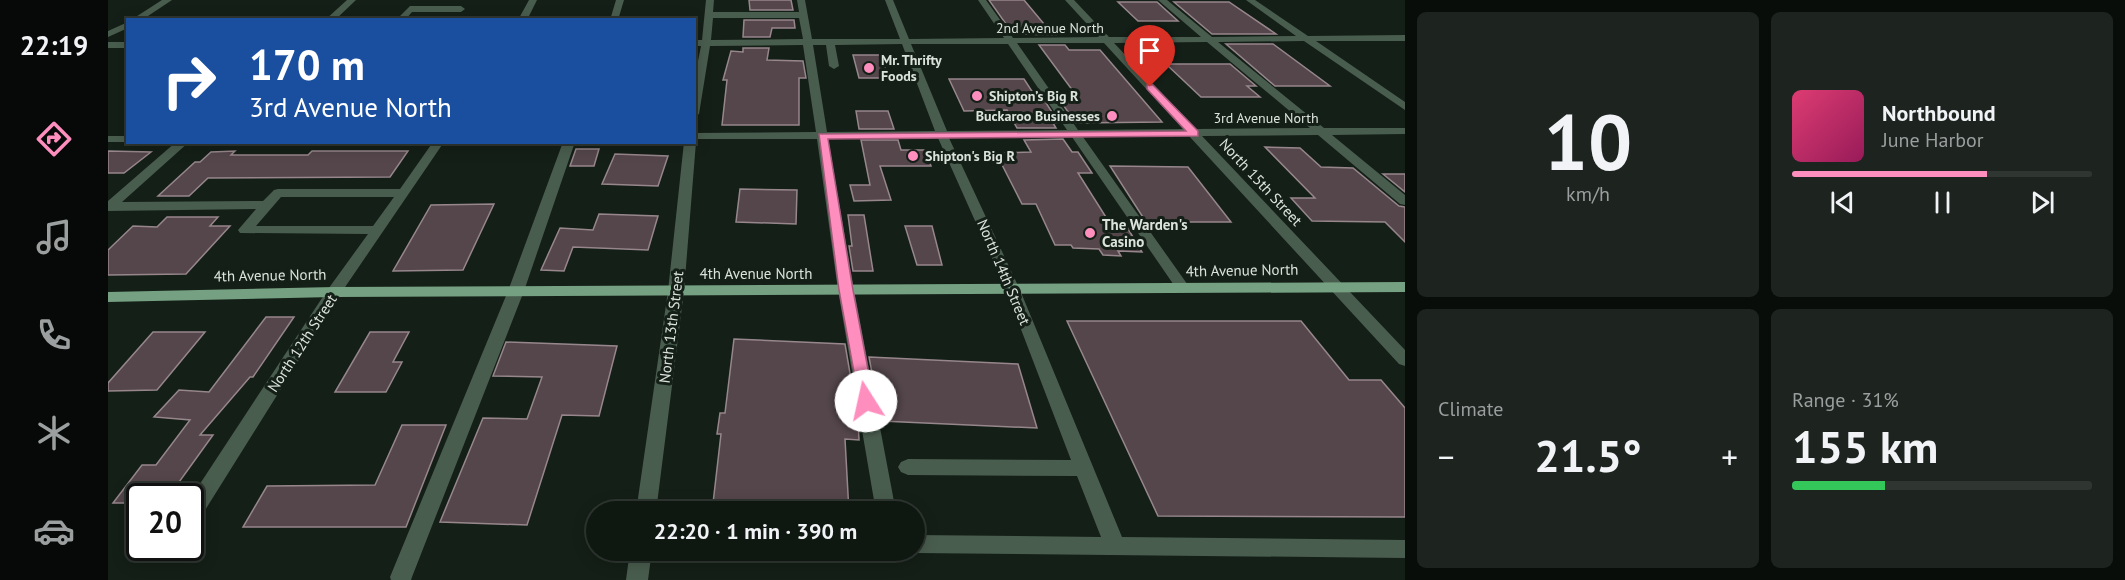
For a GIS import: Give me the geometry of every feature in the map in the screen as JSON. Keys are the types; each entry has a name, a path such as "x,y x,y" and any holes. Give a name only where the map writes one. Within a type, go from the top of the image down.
{"main road":[{"name":"4th Avenue North","path":"108,297 334,292 1405,287"}],"street":[{"path":"138,18 168,0"},
{"path":"330,18 352,0"},
{"path":"402,18 418,0"},
{"path":"523,18 534,0"},
{"path":"615,18 620,0"},
{"path":"696,102 706,43 710,0"},
{"path":"801,0 846,290 884,501"},
{"name":"North 14th Street","path":"889,0 943,136 1013,290 1115,546"},
{"path":"982,0 1074,135 1183,288"},
{"name":"North 15th Street","path":"1069,0 1405,360"},
{"path":"1162,0 1405,201"},
{"path":"1250,0 1405,107"},
{"path":"410,9 464,7 453,18"},
{"path":"709,15 803,15"},
{"path":"108,34 126,25"},
{"name":"2nd Avenue North","path":"696,43 1405,38"},
{"path":"830,42 834,66"},
{"path":"108,45 126,45"},
{"name":"3rd Avenue North","path":"696,136 1405,131"},
{"path":"108,139 126,139"},
{"path":"109,202 126,193 182,144"},
{"name":"North 12th Street","path":"204,495 334,292 438,144"},
{"path":"401,577 516,291 568,144"},
{"name":"North 13th Street","path":"647,501 676,291 690,144"},
{"path":"378,230 245,230 278,193 404,193"},
{"path":"109,202 267,205"},
{"path":"908,467 1084,468"},
{"path":"925,544 1405,549"},
{"path":"637,580 640,561"}],"building":[{"path":"749,0 791,0 793,10 750,10"},
{"path":"989,0 1024,0 1044,24 1048,24 1057,35 1013,34"},
{"path":"1118,2 1157,2 1178,21 1138,21"},
{"path":"1174,2 1229,2 1276,34 1212,34"},
{"path":"744,20 794,20 795,28 772,28 770,37 743,37"},
{"path":"1226,44 1273,44 1330,86 1275,86"},
{"path":"1039,45 1065,45 1069,50 1100,50 1162,122 1076,123 1056,95 1076,95"},
{"path":"743,48 769,48 767,60 803,61 806,78 799,78 799,125 722,125 727,80 723,80 731,51 743,52"},
{"path":"853,55 880,55 889,78 859,78"},
{"path":"1166,64 1230,64 1256,86 1247,86 1260,97 1201,97"},
{"path":"949,79 1024,79 1035,96 1041,95 1059,123 1053,123 1056,128 1017,128 1007,110 964,111"},
{"path":"856,111 888,111 894,129 859,129"},
{"path":"1063,139 1072,152 1078,152 1092,173 1078,173 1109,222 1124,222 1142,252 1118,251 1121,256 1103,255 1099,249 1055,245 1036,204 1022,204 996,153 1031,152 1024,140"},
{"path":"861,140 898,140 901,150 925,150 931,166 880,166 891,200 854,201 850,185 870,185"},
{"path":"1265,147 1300,148 1321,167 1353,168 1399,206 1405,207 1405,242 1385,222 1312,221 1291,198 1315,198"},
{"path":"576,149 599,149 594,166 570,166"},
{"path":"108,151 151,152 124,173 108,173"},
{"path":"235,151 231,155 308,155 312,151 408,151 390,177 208,178 189,196 158,196 195,162 200,162 211,152"},
{"path":"615,154 668,156 658,186 602,184"},
{"path":"1110,166 1188,167 1231,222 1146,222"},
{"path":"1383,174 1405,174 1405,192"},
{"path":"740,189 797,190 796,224 736,222"},
{"path":"494,204 463,270 393,271 431,205"},
{"path":"599,214 658,216 648,250 573,247 564,271 541,270 560,228 593,230"},
{"path":"848,215 864,215 873,271 853,271"},
{"path":"167,217 218,217 210,226 230,226 186,274 108,275 108,250 133,226 157,227"},
{"path":"905,226 932,226 942,265 917,265"},
{"path":"266,317 294,317 253,377 250,377 200,435 213,435 178,483 128,483 142,465 156,465 190,420 154,417 179,390 209,392"},
{"path":"1067,321 1301,321 1349,380 1381,380 1405,408 1405,517 1158,516"},
{"path":"153,332 205,332 157,390 108,391 108,383"},
{"path":"370,332 409,332 393,362 402,362 386,392 335,392"},
{"path":"734,339 845,344 858,420 859,440 845,439 848,501 713,501 721,434 717,434 720,413 725,413"},
{"path":"506,342 617,346 599,416 562,415 527,525 440,522 483,418 527,419 542,377 493,376"},
{"path":"869,357 1018,364 1037,428 881,421"},
{"path":"402,425 446,425 406,527 243,527 267,486 375,485"},
{"path":"126,486 126,503 113,503"}],"place":[{"name":"Mr. Thrifty Foods","path":"869,68"},
{"name":"Shipton’s Big R","path":"977,96"},
{"name":"Buckaroo Businesses","path":"1112,116"},
{"name":"Shipton's Big R","path":"913,156"},
{"name":"The Warden's Casino","path":"1090,233"}],"route":[{"path":"866,401 846,290 823,136 1194,134 1150,87"}]}
